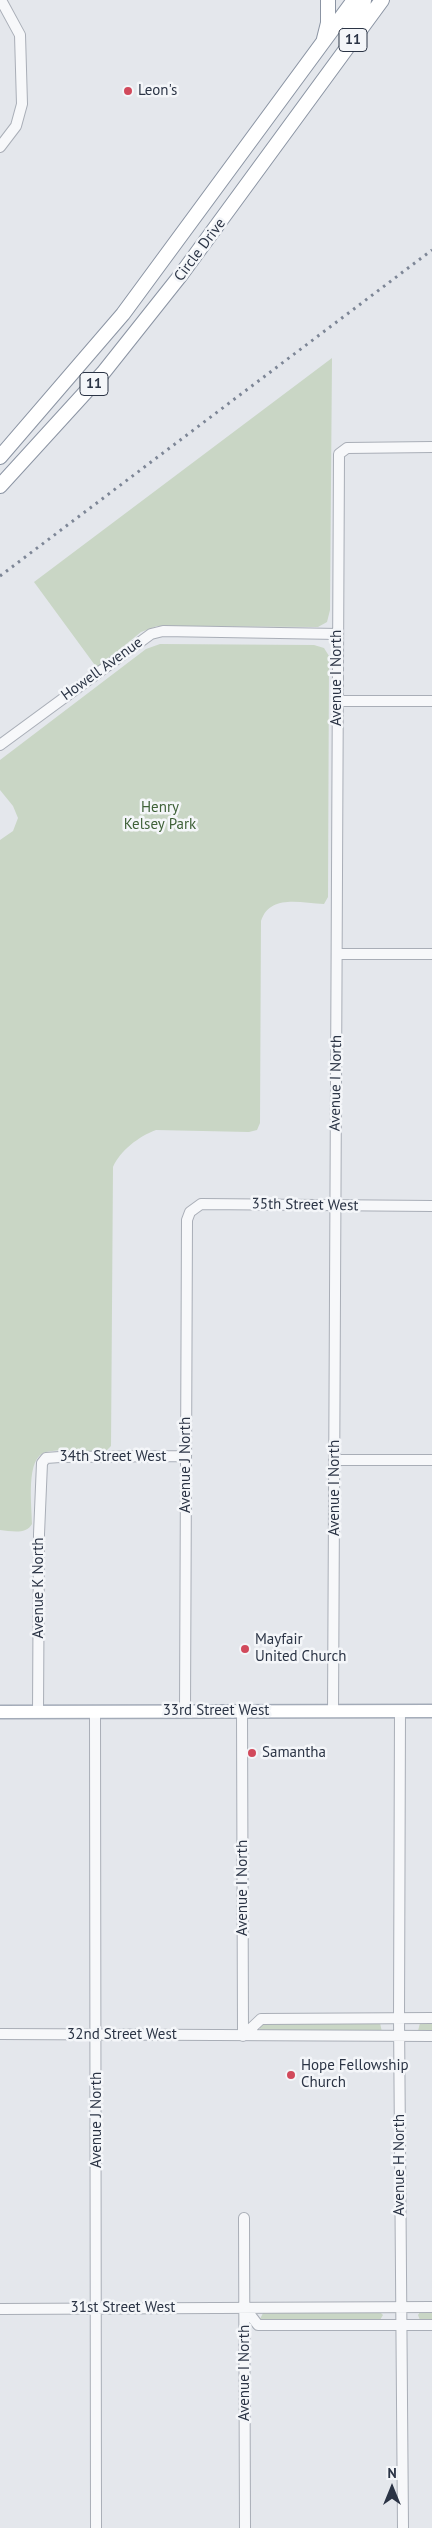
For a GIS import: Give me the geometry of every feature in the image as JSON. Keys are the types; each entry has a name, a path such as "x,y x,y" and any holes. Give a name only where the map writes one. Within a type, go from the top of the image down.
{"highway":[{"path":"316,53 325,37 329,7 328,0"},
{"name":"Circle Drive","path":"0,457 123,314 354,0"},
{"path":"324,80 345,36 363,7 364,0"},
{"name":"Circle Drive","path":"0,486 109,366 180,276 382,0"}],"main road":[{"name":"33rd Street West","path":"0,1712 185,1710 432,1711"}],"street":[{"path":"0,147 16,126 22,104 20,35 1,0"},
{"name":"Avenue I North","path":"333,1712 336,1460 335,1205 339,454 347,448 432,447"},
{"name":"Howell Avenue","path":"0,745 151,634 163,631 338,634"},
{"path":"337,701 432,701"},
{"path":"337,954 432,954"},
{"name":"35th Street West","path":"187,1220 190,1212 201,1204 432,1206"},
{"name":"Avenue J North","path":"185,1710 187,1220"},
{"name":"34th Street West","path":"42,1463 46,1458 60,1456 186,1456"},
{"path":"336,1460 432,1460"},
{"name":"Avenue K North","path":"38,1712 39,1534 42,1463"},
{"name":"Avenue I North","path":"242,1710 243,2036"},
{"name":"Avenue H North","path":"400,1711 399,2018 403,2528"},
{"name":"Avenue J North","path":"95,1712 97,2035 96,2528"},
{"path":"243,2036 260,2019 432,2018"},
{"name":"32nd Street West","path":"0,2034 432,2036"},
{"name":"Avenue I North","path":"244,2218 246,2308 245,2528"},
{"name":"31st Street West","path":"0,2309 432,2307"},
{"path":"246,2308 258,2325 432,2325"}],"green space":[{"path":"332,358 330,610 327,622 318,627 157,626 141,632 97,668 34,582"},
{"name":"Henry Kelsey Park","path":"160,644 314,645 324,648 329,656 328,897 324,904 279,903 265,912 261,921 260,1123 257,1130 249,1132 156,1130 143,1136 131,1145 116,1161 113,1167 111,1446 105,1452 59,1450 46,1452 39,1456 32,1472 32,1524 22,1531 0,1530 0,840 13,831 18,818 13,806 0,790 0,760 146,649"},
{"path":"380,2023 382,2032 260,2032 260,2024"},
{"path":"420,2023 432,2023 432,2033 418,2031"},
{"path":"380,2312 383,2315 380,2320 260,2319 263,2313"},
{"path":"420,2312 432,2312 432,2320 420,2320 418,2315"}],"railway":[{"path":"0,576 432,250"}],"place":[{"name":"Leon's","path":"128,91"},
{"name":"Mayfair United Church","path":"245,1649"},
{"name":"Samantha","path":"252,1753"},
{"name":"Hope Fellowship Church","path":"291,2075"}]}
